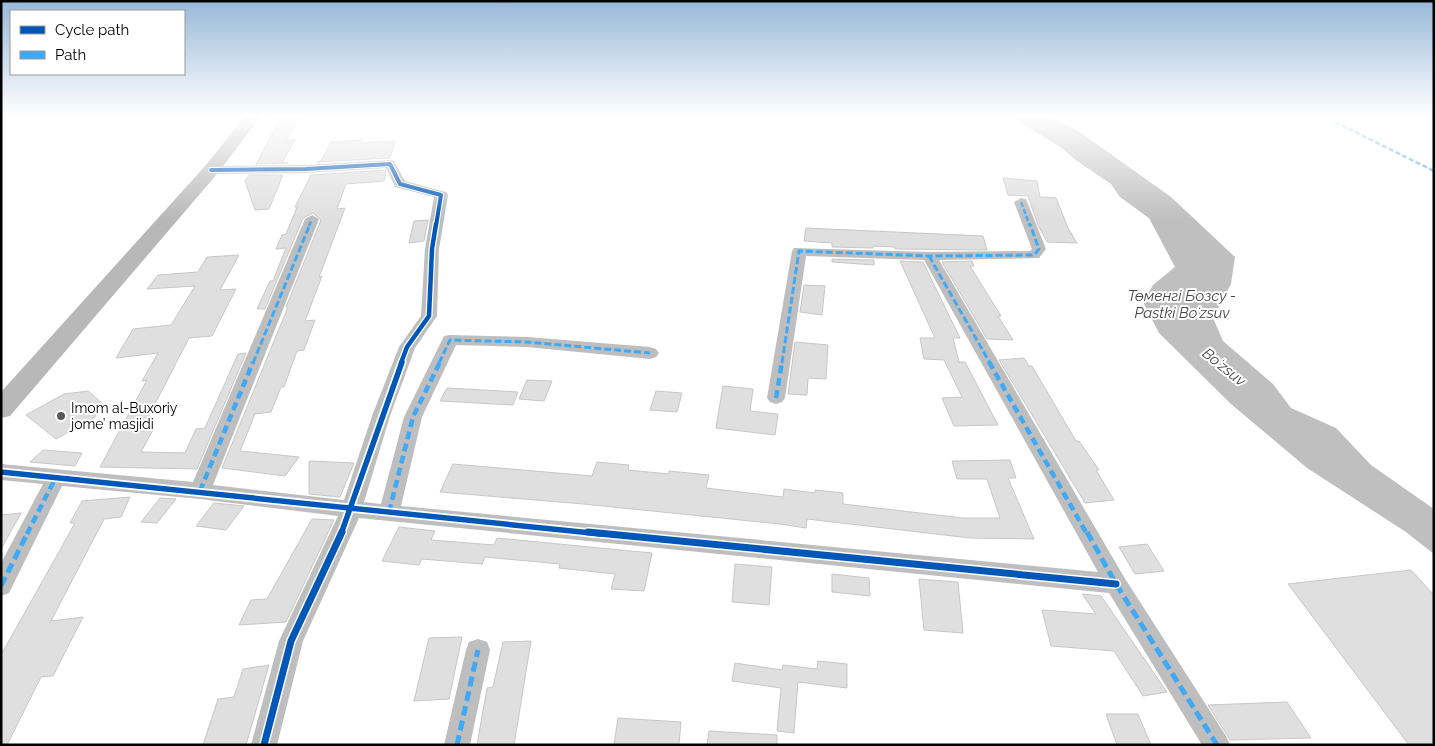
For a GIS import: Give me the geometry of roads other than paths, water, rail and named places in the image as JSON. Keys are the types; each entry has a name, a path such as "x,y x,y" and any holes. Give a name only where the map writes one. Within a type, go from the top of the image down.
{"street":[{"path":"1,409 212,170 227,150"},
{"path":"212,170 306,169 390,164 400,184 441,195 432,249 429,316 406,348 368,510"},
{"path":"776,398 799,251 929,256 1034,256 1039,249 1021,202"},
{"path":"200,491 312,219"},
{"path":"929,256 1116,584 1217,745"},
{"path":"264,745 292,641 347,522 368,510 450,340 527,342 650,353"},
{"path":"1,472 1116,584"},
{"path":"1,586 56,477"},
{"path":"457,745 478,650"}],"water":[{"name":"Төменгі Бозсу - Pastki Boʻzsuv","path":"1064,150 1105,150 1171,197 1235,257 1231,284 1213,318 1223,341 1273,384 1291,408 1336,428 1371,465 1434,509 1434,554 1406,532 1307,468 1231,404 1159,333 1143,302 1153,285 1175,267 1149,218 1120,197 1111,184"}],"place":[{"name":"Imom al-Buxoriy jome’ masjidi","path":"61,416"}],"water label":[{"name":"Boʻzsuv","path":"1224,367"}]}
